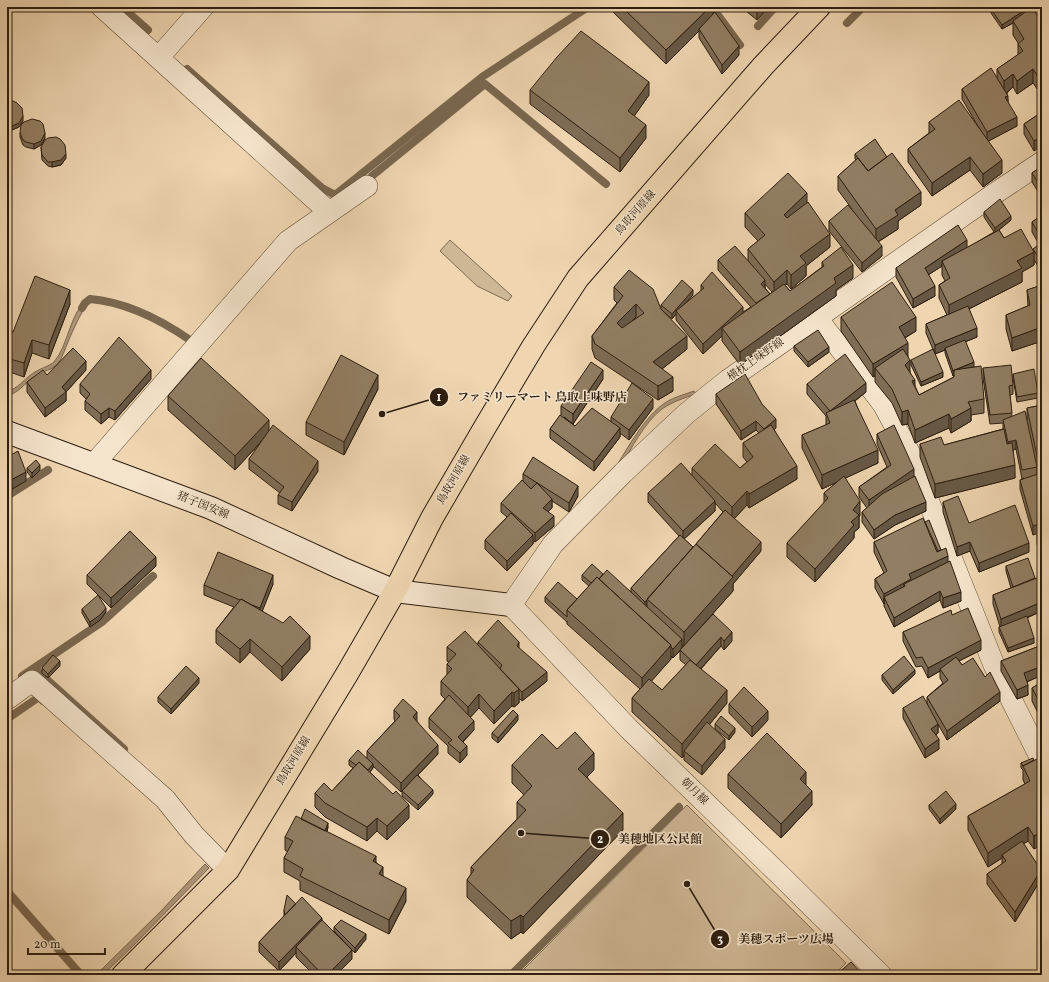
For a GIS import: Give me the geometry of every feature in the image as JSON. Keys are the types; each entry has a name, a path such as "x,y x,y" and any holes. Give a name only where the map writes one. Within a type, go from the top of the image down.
{"main road":[{"name":"鳥取河原線","path":"123,975 228,870 347,674 395,591 432,518 485,427 534,345 578,278 763,66 819,7"},
{"name":"猪子国安線","path":"7,432 211,508 341,568 395,591 511,605"}],"street":[{"path":"102,7 329,212"},
{"path":"158,57 202,7"},
{"name":"横枕上味野線","path":"511,605 553,544 635,462 687,413 728,380 1042,162"},
{"path":"94,464 288,241 367,186"},
{"path":"816,318 883,404 910,452 994,665 1042,761"},
{"name":"朝月線","path":"511,605 629,729 881,975"},
{"path":"7,699 32,682 166,798 194,835 228,870"}],"shaded area":[{"path":"450,240 512,296 508,301 477,286 440,251"},
{"path":"87,299 89,301 77,321 62,357 57,365 35,376 18,390 7,396 7,391 17,386 35,372 54,362 63,347 76,313"},
{"path":"694,391 696,394 670,404 655,415 638,437 620,468 617,465 640,429 654,412 670,400"},
{"path":"687,805 846,963 834,975 518,975"},
{"path":"205,864 209,868 134,945 103,975 96,975 161,911"}],"building":[{"path":"622,7 710,7 666,50"},
{"path":"752,7 761,7 757,11"},
{"path":"993,7 1028,8 1002,25 991,9"},
{"path":"1032,7 1042,23 1042,83 1033,69 1017,81 1013,74 1004,81 997,69 1023,51 1018,44 1024,39 1013,21"},
{"path":"715,12 739,46 722,65 699,29"},
{"path":"581,31 649,82 628,111 646,125 620,158 530,90"},
{"path":"991,68 1008,96 1005,97 1017,117 987,132 962,89"},
{"path":"959,100 1002,160 983,174 970,157 932,183 908,149 935,129 929,122"},
{"path":"13,101 22,108 23,116 19,123 12,126 7,124 7,102"},
{"path":"1042,112 1042,136 1034,141 1024,124"},
{"path":"32,119 40,121 43,124 45,133 41,141 34,144 23,140 20,133 21,125"},
{"path":"56,137 65,145 66,154 61,160 48,162 42,155 41,147 48,138"},
{"path":"875,139 887,157 868,171 855,154"},
{"path":"892,153 921,192 895,210 898,215 876,229 838,176 858,158 868,171"},
{"path":"7,165 9,165 7,178"},
{"path":"1042,166 1042,189 1032,173"},
{"path":"788,173 807,193 784,215 787,218 808,202 830,234 800,256 806,263 791,275 787,270 774,282 748,249 765,235 745,213"},
{"path":"1000,199 1011,216 995,228 984,212"},
{"path":"848,205 882,246 862,263 829,221"},
{"path":"1042,215 1042,239 1032,222"},
{"path":"958,225 967,240 925,268 935,286 913,299 896,268"},
{"path":"1021,229 1034,252 1017,261 1022,268 949,305 939,285 950,278 942,261 999,230 1004,238"},
{"path":"1042,242 1042,263 1033,249"},
{"path":"735,246 765,280 761,284 770,294 756,303 718,260"},
{"path":"841,247 853,265 834,278 836,283 740,352 722,328 784,284 790,291 824,266 822,262"},
{"path":"629,270 653,289 661,309 687,336 653,362 673,377 658,386 595,344 592,336 623,296 614,287","holes":["636,304 644,313 622,328 617,323"]},
{"path":"712,272 743,307 703,344 676,311 704,288 701,285"},
{"path":"35,276 70,290 49,345 32,340 24,363 7,358 7,329 13,332"},
{"path":"682,280 693,290 672,314 661,305"},
{"path":"892,282 916,317 899,327 908,343 873,364 841,317"},
{"path":"1042,285 1042,336 1039,328 1012,338 1006,315 1030,305 1027,290"},
{"path":"968,306 977,328 935,345 926,324"},
{"path":"818,330 829,347 808,362 794,346"},
{"path":"119,337 151,370 115,411 109,408 101,414 85,401 90,394 80,384"},
{"path":"965,340 974,362 953,371 945,348"},
{"path":"73,348 86,361 62,387 66,392 45,408 27,382 43,370 47,375"},
{"path":"903,349 910,360 905,365 915,380 912,381 919,395 954,377 954,370 981,366 984,399 968,402 971,408 951,419 949,414 915,430 908,410 902,412 892,389 875,368"},
{"path":"933,349 943,372 921,382 911,360"},
{"path":"845,354 866,383 830,411 807,384"},
{"path":"341,355 378,375 344,442 306,422"},
{"path":"201,358 269,420 235,456 168,396"},
{"path":"591,362 603,370 573,414 561,406"},
{"path":"1011,365 1013,385 1009,386 1012,413 990,415 983,368"},
{"path":"1034,369 1038,393 1017,397 1013,374"},
{"path":"745,374 762,404 776,419 764,429 756,421 741,431 716,394"},
{"path":"632,383 653,399 629,430 611,417"},
{"path":"854,400 878,450 822,475 802,435 830,423 826,413"},
{"path":"1042,405 1042,460 1038,461 1027,408"},
{"path":"592,408 620,428 594,462 550,429 560,415 575,426"},
{"path":"1025,411 1037,467 1022,470 1016,440 1008,442 1003,420"},
{"path":"273,425 318,461 292,502 278,495 284,487 249,459"},
{"path":"771,425 797,466 749,494 747,491 732,507 692,468 715,444 740,468 753,457 743,443"},
{"path":"894,425 914,469 869,500 859,487 891,465 877,434"},
{"path":"1004,429 1007,444 1012,443 1015,465 935,484 920,444 941,437 944,445"},
{"path":"18,451 26,472 7,482 7,457"},
{"path":"533,457 578,486 569,503 523,474"},
{"path":"36,460 40,465 32,473 27,468"},
{"path":"681,463 715,501 683,531 648,493"},
{"path":"1041,473 1042,523 1033,526 1020,480"},
{"path":"844,476 860,501 853,510 859,515 851,522 854,525 815,569 787,543 828,498 824,493"},
{"path":"915,476 926,502 895,515 874,530 862,512 882,494"},
{"path":"522,480 531,489 537,483 552,499 543,508 554,516 535,533 501,503"},
{"path":"958,496 969,523 1015,505 1029,543 979,563 970,542 957,547 943,502"},
{"path":"725,510 761,542 732,576 696,544"},
{"path":"511,513 533,535 507,561 485,540"},
{"path":"923,518 937,552 946,548 948,556 909,574 911,579 884,594 875,579 887,571 874,542"},
{"path":"929,520 941,550 938,551 925,522"},
{"path":"130,531 156,557 111,598 87,575"},
{"path":"1042,533 1042,549 1037,535"},
{"path":"680,535 693,547 645,602 631,588"},
{"path":"696,544 733,577 684,632 647,599"},
{"path":"218,552 273,575 260,608 204,585"},
{"path":"1028,558 1035,578 1013,587 1006,566"},
{"path":"950,561 961,592 943,598 940,591 894,618 884,597 905,586 904,584"},
{"path":"592,564 603,574 599,579 597,577 591,583 582,575"},
{"path":"607,570 682,639 673,649 671,645 599,579"},
{"path":"1042,576 1042,602 1001,619 993,595"},
{"path":"597,577 671,645 642,678 567,610"},
{"path":"558,582 577,599 567,610 567,617 545,597"},
{"path":"98,595 106,608 100,615 90,622 82,609"},
{"path":"241,599 283,623 290,616 310,636 282,667 250,639 240,649 216,630"},
{"path":"968,608 981,640 928,668 922,657 916,658 903,632 951,610 952,615"},
{"path":"713,614 732,632 724,641 721,637 696,665 680,650"},
{"path":"1027,616 1034,638 1008,648 999,627"},
{"path":"498,620 519,642 517,646 547,672 522,692 500,669 502,665 478,642"},
{"path":"465,631 519,689 514,693 512,692 494,711 479,694 468,707 441,681 452,669 447,664 456,654 447,647"},
{"path":"1042,645 1042,666 1024,673 1028,685 1017,690 1001,661"},
{"path":"53,655 60,661 48,674 42,668"},
{"path":"904,656 915,670 893,690 882,675"},
{"path":"956,657 962,665 973,658 985,677 990,672 1000,692 947,731 927,697 948,680 940,669"},
{"path":"690,660 727,690 682,744 632,698 649,679 662,690"},
{"path":"186,666 199,678 171,709 158,697"},
{"path":"1042,682 1042,707 1032,688"},
{"path":"744,687 768,711 752,727 729,704"},
{"path":"449,695 474,721 458,737 467,746 460,753 448,743 452,740 429,718"},
{"path":"923,696 938,724 931,729 939,739 925,749 903,708"},
{"path":"403,699 417,712 413,717 438,745 401,783 367,751 400,716 394,710"},
{"path":"513,710 518,715 498,738 492,733"},
{"path":"721,716 735,728 729,736 715,724"},
{"path":"707,722 725,739 702,766 684,751"},
{"path":"575,732 594,753 578,769 623,813 523,917 521,915 511,921 467,880 474,870 471,867 526,810 517,802 532,786 512,765 542,734 557,749"},
{"path":"767,733 806,772 800,779 812,791 781,824 728,774"},
{"path":"358,750 373,764 368,770 359,762 356,765 349,760"},
{"path":"1033,758 1034,760 1023,766 1021,763"},
{"path":"1039,758 1042,763 1042,832 1034,836 1028,827 988,853 968,816 1030,781 1023,766"},
{"path":"359,762 393,794 396,791 409,805 387,826 377,818 367,827 325,803 315,793 324,783 332,791"},
{"path":"417,775 433,790 418,805 402,791"},
{"path":"946,791 956,804 940,819 929,805"},
{"path":"305,809 328,823 325,831 301,819"},
{"path":"296,816 376,856 373,861 383,867 379,874 406,888 389,920 300,876 303,869 284,858 293,841 285,837"},
{"path":"1022,841 1041,870 1015,912 987,874 1006,861 1002,855"},
{"path":"287,895 296,904 285,915 284,910"},
{"path":"302,897 322,918 279,962 259,942"},
{"path":"322,920 352,950 327,975 323,975 296,947"},
{"path":"341,920 366,934 355,948 334,927"},
{"path":"851,962 863,975 836,975"}],"waterway":[{"path":"122,7 148,30"},
{"path":"187,69 322,188 335,195 482,77 588,7"},
{"path":"712,7 740,45"},
{"path":"758,26 775,7"},
{"path":"847,23 863,7"},
{"path":"372,176 485,84 606,184"},
{"path":"82,308 90,299 117,304 143,313 190,340"},
{"path":"7,496 48,470"},
{"path":"22,676 102,622 153,576"},
{"path":"34,668 124,749"},
{"path":"7,719 39,697 43,701"},
{"path":"511,975 679,807"},
{"path":"7,891 81,975"}],"place":[{"name":"ファミリーマート 鳥取上味野店","path":"382,414"},
{"name":"美穂地区公民館","path":"521,833"},
{"name":"美穂スポーツ広場","path":"687,884"}]}
